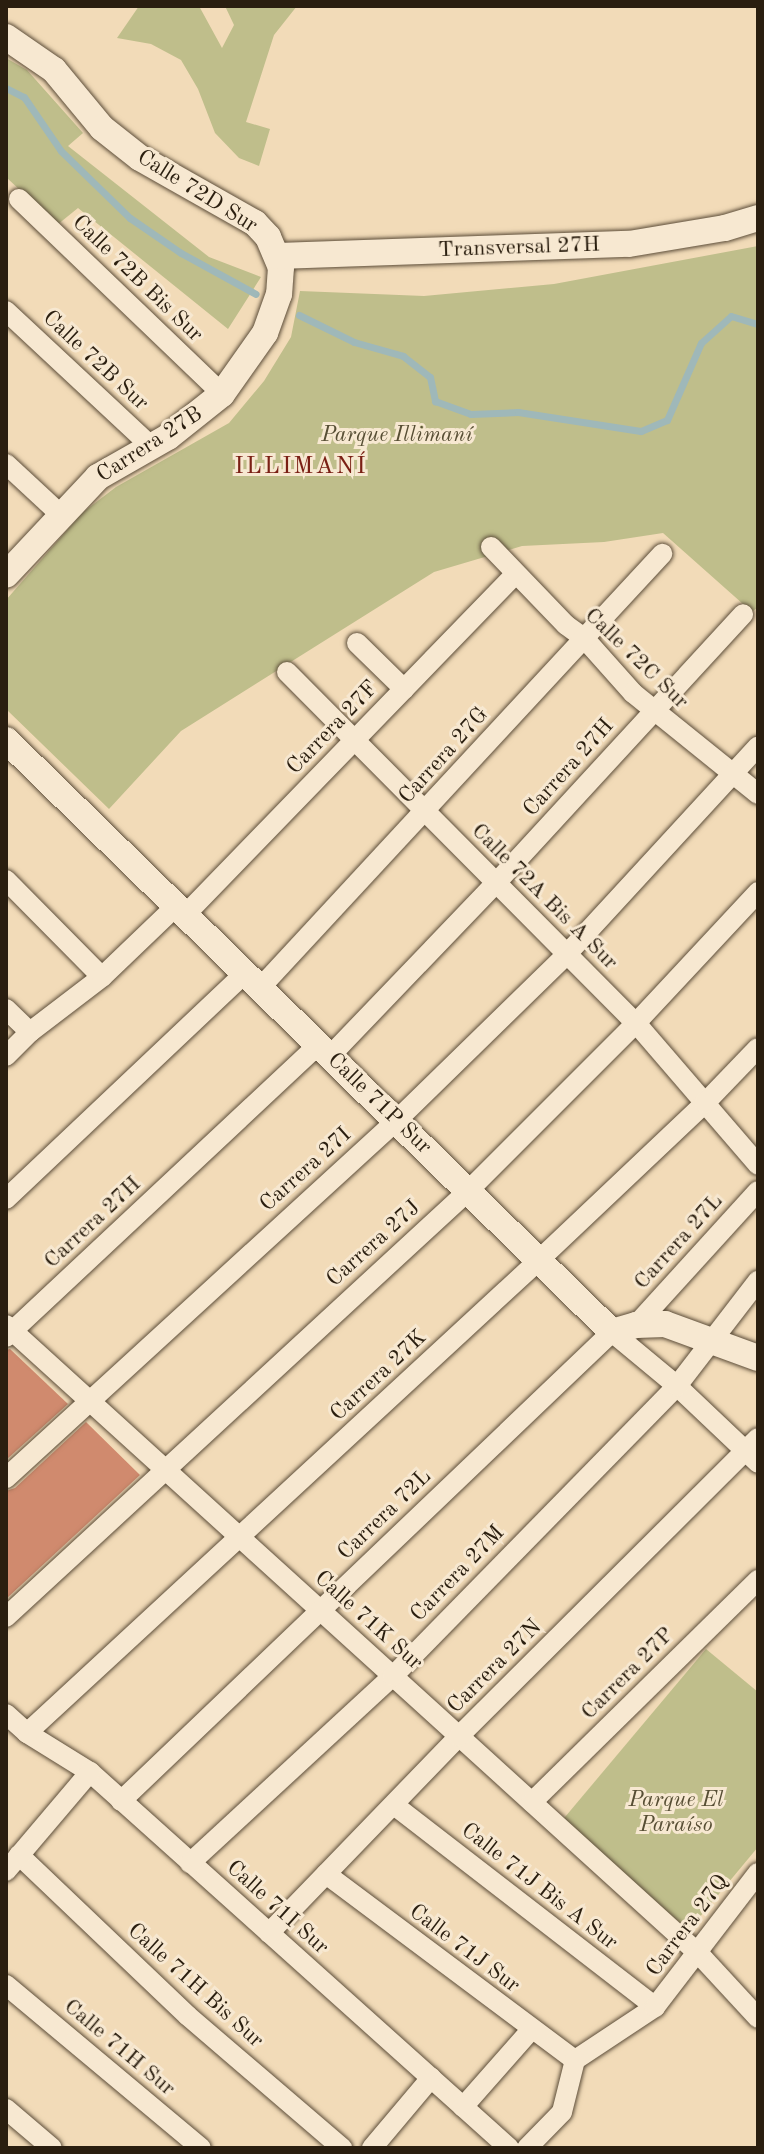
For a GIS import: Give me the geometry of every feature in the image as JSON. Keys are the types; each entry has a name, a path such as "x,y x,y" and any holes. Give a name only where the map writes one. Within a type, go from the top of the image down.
{"street":[{"name":"Calle 72D Sur","path":"6,37 54,70 102,128 140,158 255,223 278,256"},
{"name":"Calle 72B Bis Sur","path":"19,199 222,394"},
{"name":"Transversal 27H","path":"278,256 629,244 725,228 758,218"},
{"name":"Carrera 27B","path":"6,575 98,477 191,421 222,394 265,333 279,294 278,256"},
{"name":"Calle 72B Sur","path":"6,311 151,446"},
{"path":"6,464 60,514"},
{"name":"Calle 72C Sur","path":"491,547 515,575 584,638 654,711 758,794"},
{"name":"Carrera 27G","path":"6,1199 253,981 425,812 662,554"},
{"name":"Carrera 27F","path":"6,1056 30,1032 102,977 181,910 354,741 515,575"},
{"name":"Carrera 27H","path":"8,1331 324,1051 496,883 743,614"},
{"path":"357,643 404,689"},
{"name":"Calle 72A Bis A Sur","path":"287,672 636,1023 758,1165"},
{"name":"Calle 71P Sur","path":"6,740 539,1260 624,1328 677,1386 754,1451"},
{"name":"Carrera 27I","path":"6,1478 396,1121 567,954 758,746"},
{"path":"6,880 102,977"},
{"name":"Carrera 27J","path":"6,1617 164,1468 468,1191 636,1023 758,892"},
{"path":"6,1009 30,1032"},
{"name":"Carrera 27K","path":"27,1733 539,1260 705,1103 758,1048"},
{"name":"Carrera 27L","path":"624,1328 758,1191"},
{"name":"Carrera 27M","path":"190,1863 393,1676 677,1386 758,1281"},
{"path":"624,1328 665,1324 758,1358"},
{"name":"Carrera 72L","path":"121,1801 320,1610 624,1328"},
{"name":"Calle 71K Sur","path":"8,1331 89,1400 699,1954 758,2018"},
{"name":"Carrera 27N","path":"269,1933 459,1736 754,1451"},
{"name":"Carrera 27P","path":"532,1802 758,1580"},
{"name":"Calle 71I Sur","path":"6,1714 27,1733 90,1772 509,2148"},
{"path":"13,1863 90,1772"},
{"name":"Calle 71J Bis A Sur","path":"394,1805 655,2007"},
{"name":"Calle 71H Bis Sur","path":"13,1863 342,2148"},
{"name":"Calle 71J Sur","path":"326,1874 575,2060"},
{"name":"Carrera 27Q","path":"575,2060 655,2007 756,1880"},
{"name":"Calle 71H Sur","path":"6,1985 201,2148"},
{"path":"463,2107 531,2030"},
{"path":"527,2148 562,2112 575,2060"},
{"path":"372,2148 431,2078"},
{"path":"6,2109 52,2148"}],"green space":[{"path":"139,6 199,6 222,48 234,25 225,6 297,6 274,35 246,122 270,129 259,166 239,158 215,133 198,89 181,60 151,44 117,38"},
{"path":"6,58 27,70 83,133 68,146 209,257 261,277 228,329 78,208 57,225 6,177"},
{"name":"Parque Illimaní","path":"758,246 758,607 752,612 663,533 604,542 522,546 434,572 181,731 109,809 6,709 6,600 82,513 116,487 229,423 264,381 291,337 300,291 424,296 554,284"},
{"name":"Parque El Paraíso","path":"706,1649 758,1692 758,1847 689,1930 560,1823"}],"building":[{"path":"10,1349 68,1404 6,1460 6,1350"},
{"path":"86,1422 140,1475 6,1599 6,1491 15,1488"}],"waterway":[{"path":"6,88 24,97 61,151 130,218 181,253 256,294"},
{"path":"299,315 354,342 403,356 430,377 435,401 471,414 518,412 641,431 667,420 701,343 731,316 758,324"}],"district":[{"name":"ILLIMANÍ","path":"301,468"}]}
